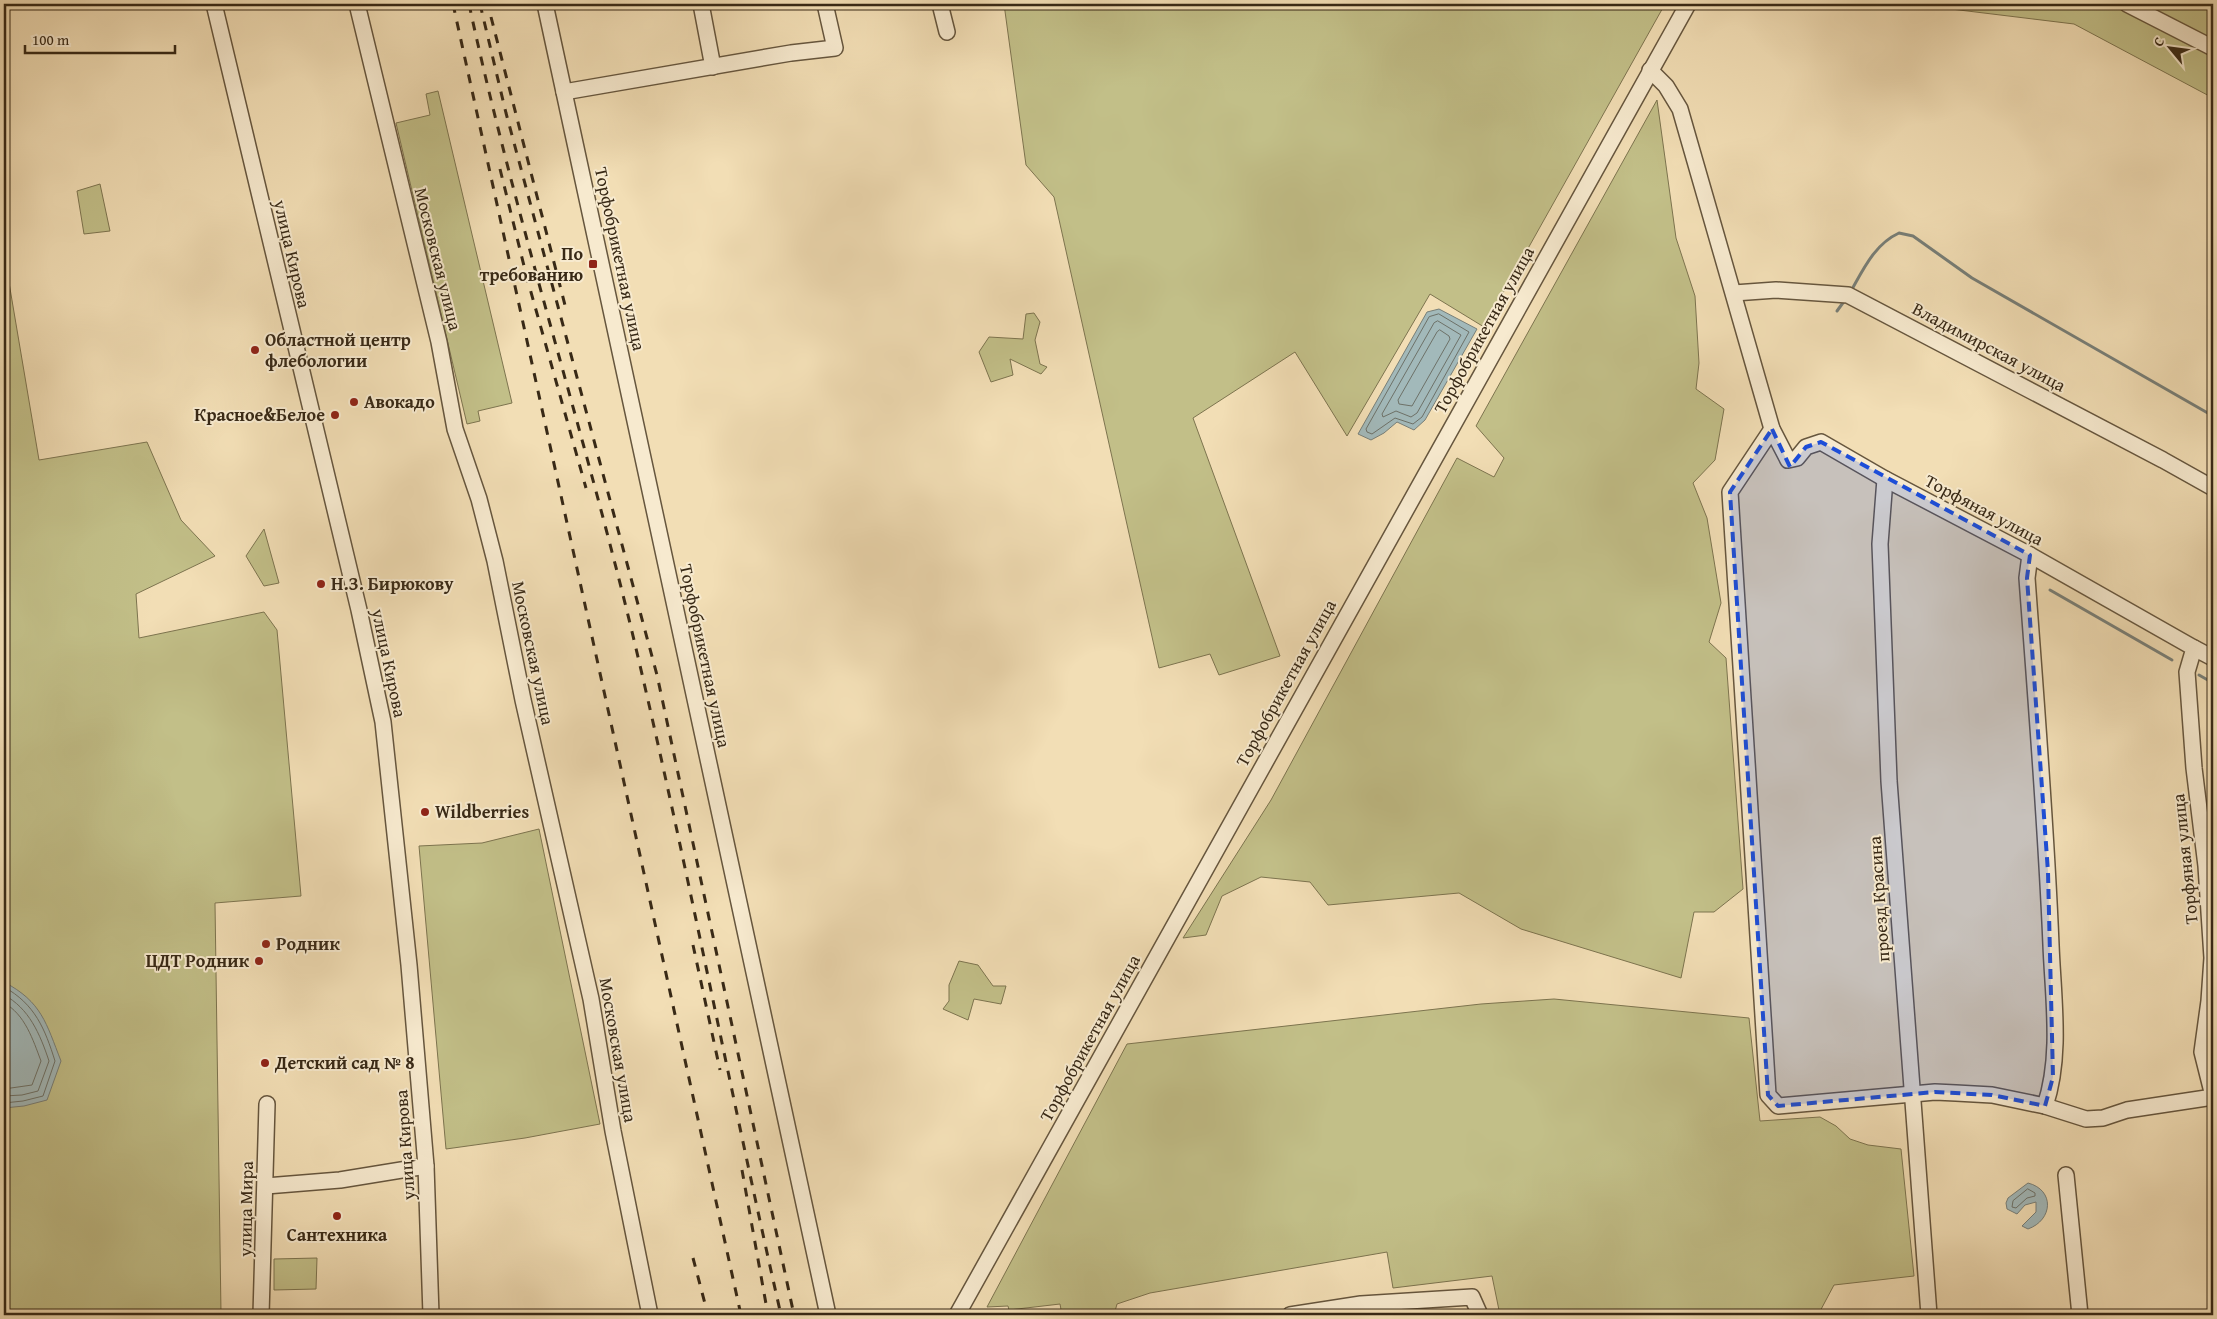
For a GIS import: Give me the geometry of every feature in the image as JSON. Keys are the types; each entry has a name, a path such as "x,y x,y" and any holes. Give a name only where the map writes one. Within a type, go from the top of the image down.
{"street":[{"name":"улица Кирова","path":"214,4 300,374 352,583 383,722 409,965 426,1166 431,1315"},
{"name":"Московская улица","path":"357,4 440,342 455,429 479,499 495,560 523,700 591,999 613,1131 650,1315"},
{"name":"Торфобрикетная улица","path":"545,4 828,1315"},
{"path":"701,4 714,67"},
{"path":"564,92 791,53 834,48 826,4"},
{"path":"940,4 947,32"},
{"name":"Торфобрикетная улица","path":"957,1315 1688,4"},
{"path":"2127,4 2213,48"},
{"path":"1650,70 1666,86 1680,109 1772,429 1730,492 1768,1095 1778,1106 1912,1096 1934,1092 1992,1095 2044,1106 2086,1119 2127,1110 2213,1096"},
{"name":"Владимирская улица","path":"1734,292 1776,290 1848,295 2213,488"},
{"name":"Торфяная улица","path":"1772,429 1788,460 1797,458 1806,447 1821,442 1885,479 2030,555 2213,658"},
{"name":"проезд Красина","path":"1885,479 1880,544 1889,781 1930,1315"},
{"path":"2030,555 2027,578 2048,872 2054,1023 2053,1077 2044,1106"},
{"name":"Торфяная улица","path":"2194,648 2187,672 2194,768 2206,866 2212,958 2210,1001 2202,1052 2213,1096"},
{"name":"улица Мира","path":"262,1315 267,1104"},
{"path":"266,1186 340,1180 426,1166"},
{"path":"2066,1175 2080,1315"},
{"path":"1290,1315 1361,1304 1472,1297 1480,1315"}],"highlighted area":[{"path":"1772,429 1790,467 1806,447 1821,442 2030,555 2027,578 2048,872 2053,1077 2045,1106 1992,1095 1935,1092 1778,1106 1768,1095 1730,492"}],"shaded area":[{"path":"1004,4 1665,4 1484,327 1430,294 1347,436 1295,352 1193,418 1280,656 1219,675 1210,654 1159,668 1054,197 1026,165"},
{"path":"1910,4 2213,4 2213,98 2074,24"},
{"path":"438,91 512,403 478,411 480,421 467,424 396,123 430,115 426,94"},
{"path":"1657,100 1676,238 1695,296 1699,363 1696,389 1724,409 1715,460 1693,483 1707,518 1721,603 1709,642 1726,658 1743,889 1714,912 1694,912 1681,978 1521,929 1459,893 1328,905 1310,882 1261,877 1222,896 1206,935 1183,938 1271,800 1457,458 1494,477 1504,458 1476,426"},
{"path":"100,184 110,231 84,234 77,191"},
{"path":"4,253 39,460 147,442 181,520 215,556 136,594 139,638 264,612 277,630 301,896 215,903 221,1313 219,1315 4,1315"},
{"path":"1034,313 1040,322 1035,340 1040,364 1047,367 1041,374 1010,359 1013,375 991,382 979,352 989,337 1023,339 1026,314"},
{"path":"264,529 279,583 264,586 246,556"},
{"path":"539,829 600,1124 525,1138 446,1149 419,846 482,843"},
{"path":"959,961 978,965 993,986 1006,986 1001,1004 974,999 968,1020 943,1009 949,1001 949,985"},
{"path":"1554,999 1749,1018 1760,1121 1820,1117 1836,1126 1850,1139 1868,1145 1901,1149 1914,1276 1834,1285 1818,1315 1588,1315 1588,1313 1574,1315 1500,1315 1492,1276 1393,1288 1387,1252 1150,1293 1117,1304 1114,1315 1062,1315 1060,1304 1009,1310 1008,1306 987,1307 1127,1044 1481,1004"},
{"path":"317,1258 316,1289 274,1290 274,1259"}],"water":[{"path":"1439,309 1477,329 1425,420 1414,430 1397,422 1384,433 1371,440 1358,434 1427,312"},
{"path":"4,982 27,997 35,1006 46,1025 61,1061 47,1100 24,1106 4,1108"},
{"path":"2028,1183 2043,1192 2048,1205 2042,1219 2028,1229 2022,1226 2036,1212 2036,1202 2025,1205 2017,1214 2007,1209 2006,1203 2008,1198"}],"waterway":[{"path":"1851,291 1871,258 1883,243 1899,233 1913,236 1972,278 2213,416"},
{"path":"1837,311 1845,300"},
{"path":"2050,590 2172,660"},
{"path":"2199,675 2213,683"}],"railway":[{"path":"453,4 741,1315"},
{"path":"469,4 507,164 634,640 781,1315"},
{"path":"480,4 506,113 657,675 794,1315"},
{"path":"491,17 567,313"},
{"path":"500,169 527,278 586,488"},
{"path":"693,945 720,1070"},
{"path":"742,1170 768,1315"},
{"path":"693,1258 708,1315"}],"place":[{"name":"По требованию","path":"593,264"},
{"name":"Областной центр флебологии","path":"255,350"},
{"name":"Авокадо","path":"354,402"},
{"name":"Красное&Белое","path":"335,415"},
{"name":"Н.З. Бирюкову","path":"321,584"},
{"name":"Wildberries","path":"425,812"},
{"name":"Родник","path":"266,944"},
{"name":"ЦДТ Родник","path":"259,961"},
{"name":"Детский сад № 8","path":"265,1063"},
{"name":"Сантехника","path":"337,1216"}]}
